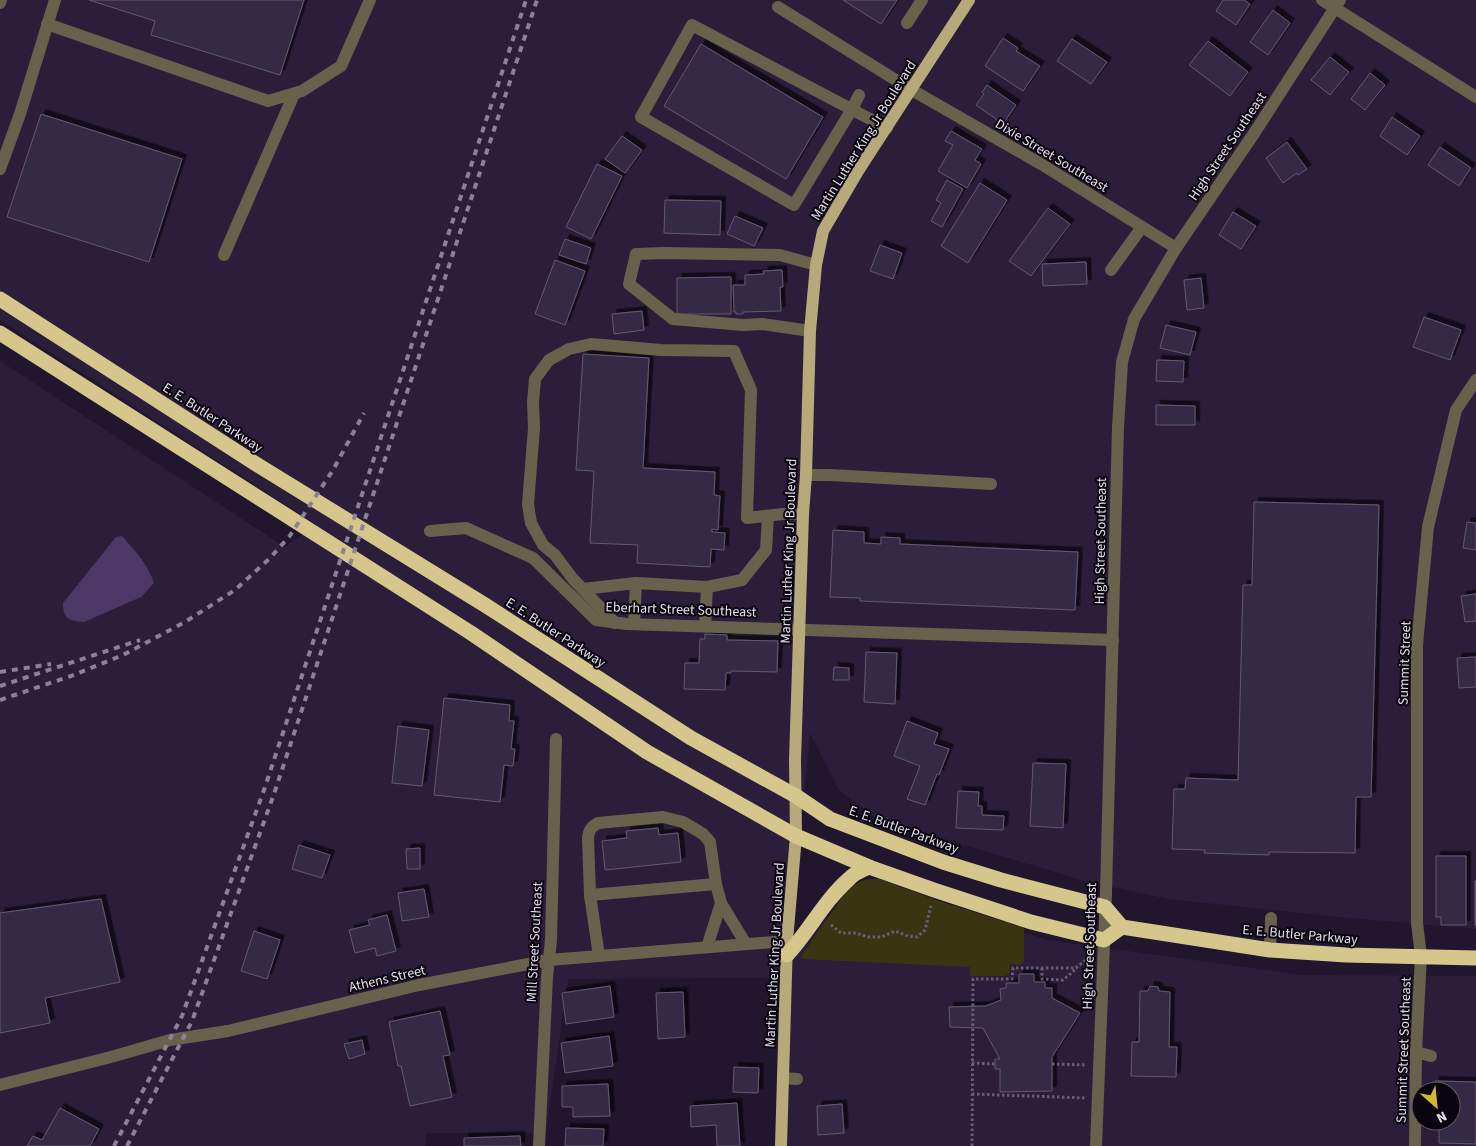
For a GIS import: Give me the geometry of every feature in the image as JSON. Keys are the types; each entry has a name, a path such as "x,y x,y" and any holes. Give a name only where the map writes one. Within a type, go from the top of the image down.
{"highway":[{"name":"E. E. Butler Parkway","path":"0,299 256,464 485,605 691,738 796,796 830,819 943,862 1001,880 1105,907"},
{"path":"0,333 471,633 647,752 796,836 869,867 934,890 1031,922 1104,940 1122,927 1105,907"},
{"path":"787,948 802,938 828,900 850,877 869,867"},
{"name":"E. E. Butler Parkway","path":"1122,927 1270,950 1346,955 1476,958"}],"main road":[{"name":"Martin Luther King Jr Boulevard","path":"781,1146 787,948 796,836 795,760 810,331 816,265 823,231 858,171 969,0"}],"street":[{"path":"0,169 20,114 55,0"},
{"path":"47,24 268,102 302,91 341,66 370,0"},
{"path":"907,23 922,0"},
{"path":"1322,0 1338,4 1476,97"},
{"name":"High Street Southeast","path":"1096,1146 1104,940 1118,427 1122,362 1134,319 1176,248 1255,132 1338,4"},
{"name":"Dixie Street Southeast","path":"778,7 912,90 1041,164 1176,248"},
{"path":"859,95 852,109 794,205 641,117 692,25 852,109 887,128"},
{"path":"224,255 294,94"},
{"path":"1111,270 1142,226"},
{"path":"810,331 762,324 742,325 674,319 629,284 636,254 780,255 816,265"},
{"path":"616,622 583,589 555,555 544,545 531,523 528,504 534,428 533,402 535,380 549,360 569,349 591,344 661,350 734,351 751,390 747,518 803,514"},
{"name":"Summit Street","path":"1421,956 1418,923 1417,645 1428,526 1456,410 1476,380"},
{"path":"806,475 991,484"},
{"path":"583,589 636,583 707,587 742,580 766,550 768,516"},
{"name":"Eberhart Street Southeast","path":"430,531 466,528 533,558 596,620 634,624 1113,640"},
{"path":"634,624 636,583"},
{"path":"705,626 707,587"},
{"name":"Mill Street Southeast","path":"539,1146 549,960 552,940 556,738"},
{"path":"599,956 590,895 589,830 598,824 644,819 673,818 698,831 710,842 716,884 721,903 746,944"},
{"path":"590,895 716,884"},
{"path":"707,947 721,903"},
{"path":"1270,950 1271,918"},
{"name":"Athens Street","path":"0,1085 170,1040 228,1031 419,985 549,960 746,944 787,948"},
{"name":"Summit Street Southeast","path":"1416,1146 1416,1052 1421,956"},
{"path":"1416,1052 1431,1056"},
{"path":"783,1078 797,1079"}],"path":[{"path":"831,925 841,933 855,933 869,937 882,937 891,931 895,931 916,937 925,930 931,906"},
{"path":"1042,968 1042,979 1063,980 1093,954"},
{"path":"972,1146 973,979 1012,979 1013,968 1076,968"},
{"path":"972,1063 995,1064"},
{"path":"1052,1064 1099,1065"},
{"path":"972,1094 1098,1098"}],"shaded area":[{"path":"0,0 1476,0 1476,929 1168,899 1085,881 875,818 839,790 810,733 790,952 862,884 1048,940 1302,975 1476,976 1476,1146 785,1146 789,978 568,979 546,1133 427,1133 425,1146 0,1146 0,361 285,547 315,524 0,320"},
{"path":"122,536 145,564 154,583 141,597 84,622 71,620 64,613 63,603 116,537"},
{"path":"879,879 939,901 1024,928 1024,962 1020,965 1010,964 1009,974 1005,976 970,976 970,967 802,959 802,955 846,892 859,882"}],"building":[{"path":"89,0 304,0 280,75 151,35 155,21"},
{"path":"843,0 897,0 881,24"},
{"path":"1223,0 1244,0 1250,4 1236,25 1216,11"},
{"path":"1273,10 1290,23 1268,55 1250,42"},
{"path":"1003,38 1018,48 1016,51 1040,66 1023,91 985,66"},
{"path":"1072,39 1107,62 1091,84 1057,61"},
{"path":"1208,41 1248,72 1230,96 1189,65"},
{"path":"701,44 823,117 786,179 664,106"},
{"path":"1330,57 1349,72 1330,95 1311,80"},
{"path":"1370,73 1385,85 1365,110 1351,99"},
{"path":"987,85 1016,105 1003,124 976,105 984,94 982,92"},
{"path":"41,114 182,159 149,262 7,217"},
{"path":"1392,117 1420,136 1407,155 1380,136"},
{"path":"951,131 982,149 975,160 981,164 967,188 938,171 953,145 945,141"},
{"path":"622,136 642,150 625,173 605,159"},
{"path":"1287,142 1307,169 1298,175 1297,173 1283,183 1266,158"},
{"path":"1440,147 1471,168 1459,186 1428,165"},
{"path":"597,164 622,176 591,239 566,227"},
{"path":"947,180 963,189 942,227 931,221 941,203 936,200"},
{"path":"980,183 1007,200 968,263 941,246"},
{"path":"665,200 721,201 720,235 664,233"},
{"path":"1048,208 1070,224 1031,276 1009,261"},
{"path":"1233,212 1256,226 1241,249 1219,235"},
{"path":"735,216 763,228 754,246 727,234"},
{"path":"565,239 591,248 586,264 559,255"},
{"path":"880,245 902,253 893,279 870,271"},
{"path":"555,260 585,271 565,325 535,314"},
{"path":"1086,262 1087,284 1043,286 1042,264"},
{"path":"782,270 783,287 780,287 781,311 743,312 743,314 736,314 734,312 733,285 745,285 745,275 764,274 763,271"},
{"path":"731,277 731,314 677,314 677,278"},
{"path":"1201,278 1204,308 1187,310 1184,280"},
{"path":"642,311 644,330 614,334 612,314"},
{"path":"1424,317 1461,330 1450,360 1413,347"},
{"path":"1166,325 1196,332 1190,355 1160,348"},
{"path":"583,354 649,358 643,468 715,472 714,495 720,496 718,530 712,529 712,532 725,533 724,550 711,549 710,567 637,563 638,545 590,543 594,471 576,470"},
{"path":"1157,360 1184,361 1183,382 1156,381"},
{"path":"1156,405 1195,406 1195,425 1156,425"},
{"path":"1254,502 1379,505 1371,797 1356,797 1355,853 1269,852 1269,855 1204,853 1205,850 1172,849 1174,789 1185,789 1186,778 1238,780 1243,585 1252,585"},
{"path":"1467,522 1476,523 1476,550 1463,548"},
{"path":"833,530 864,532 864,543 881,544 881,537 900,538 900,544 1078,552 1075,610 860,601 860,598 830,597"},
{"path":"1476,594 1476,621 1465,622 1461,596"},
{"path":"705,634 727,635 727,640 778,641 777,672 731,671 731,673 726,673 725,690 684,689 685,663 699,663 700,639 705,639"},
{"path":"866,652 897,653 895,704 864,702"},
{"path":"1476,657 1476,687 1459,688 1457,658"},
{"path":"834,667 849,668 849,680 833,680"},
{"path":"444,698 510,705 509,721 514,721 511,749 515,749 513,766 504,765 500,802 434,795"},
{"path":"907,721 938,733 934,744 949,749 925,805 907,799 920,766 894,756"},
{"path":"398,726 429,730 422,786 392,783"},
{"path":"1033,763 1066,764 1063,828 1030,826"},
{"path":"958,791 979,792 978,806 982,806 982,815 1004,816 1003,830 956,828"},
{"path":"658,828 659,835 678,833 681,862 605,870 602,841 627,838 626,831"},
{"path":"299,845 330,855 322,878 292,869"},
{"path":"420,848 420,869 407,869 406,849"},
{"path":"1436,856 1466,856 1466,925 1441,925 1441,917 1436,917"},
{"path":"1476,881 1476,925 1475,925"},
{"path":"424,889 429,917 402,921 398,893"},
{"path":"101,899 120,982 45,998 50,1023 0,1033 0,913"},
{"path":"387,915 396,951 377,956 375,948 355,953 349,930 370,925 368,920"},
{"path":"254,931 280,940 267,979 241,971"},
{"path":"1019,974 1034,974 1034,982 1045,982 1045,988 1052,988 1052,998 1080,1013 1052,1057 1052,1091 1000,1092 1000,1069 995,1069 995,1059 1000,1059 983,1028 950,1027 949,1007 986,1006 1001,1000 1000,989 1006,988 1006,983 1019,983"},
{"path":"610,986 614,1017 566,1024 562,993"},
{"path":"1150,986 1158,987 1159,991 1170,992 1169,1047 1177,1047 1176,1077 1131,1076 1132,1042 1139,1042 1140,991 1148,991"},
{"path":"683,992 685,1037 658,1039 656,993"},
{"path":"440,1011 450,1055 443,1056 452,1097 410,1106 401,1066 398,1066 389,1022"},
{"path":"609,1036 613,1066 565,1073 561,1043"},
{"path":"362,1040 365,1054 349,1059 344,1044"},
{"path":"734,1067 759,1068 758,1093 733,1092"},
{"path":"1461,1082 1476,1082 1476,1144 1439,1143 1439,1131 1461,1131"},
{"path":"608,1084 610,1116 573,1117 573,1107 562,1107 562,1086"},
{"path":"737,1103 740,1146 717,1146 716,1125 691,1127 690,1106"},
{"path":"842,1104 844,1133 818,1135 817,1106"},
{"path":"60,1108 99,1129 90,1146 27,1146 33,1136 42,1140"},
{"path":"566,1128 604,1129 603,1146 565,1146"},
{"path":"520,1136 521,1146 464,1146 464,1138"}],"railway":[{"path":"114,1146 182,1016 264,790 526,0"},
{"path":"127,1146 192,1021 274,794 537,0"},
{"path":"0,700 71,676 123,655 185,622 235,590 269,559 289,537 333,470 364,413"},
{"path":"0,686 140,640"},
{"path":"0,672 51,664"}]}
